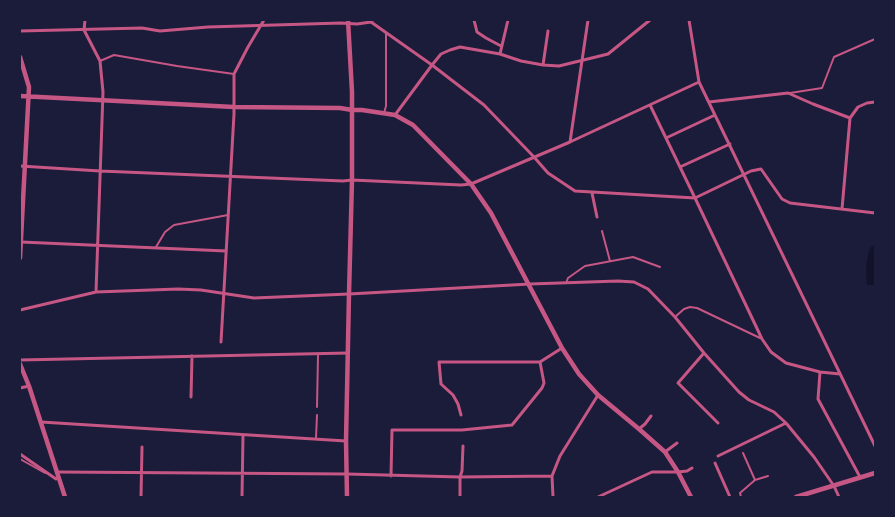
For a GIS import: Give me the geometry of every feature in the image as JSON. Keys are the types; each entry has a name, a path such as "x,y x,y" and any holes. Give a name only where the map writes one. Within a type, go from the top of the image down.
{"street":[{"path":"85,20 84,30 100,62 103,92 96,292"},
{"path":"221,342 234,107 234,74 264,20"},
{"path":"474,20 477,32 501,46"},
{"path":"500,54 508,20"},
{"path":"570,142 588,20"},
{"path":"395,115 441,54 450,50 460,47 500,54 521,61 558,66 608,54 650,20"},
{"path":"689,20 699,82 875,446"},
{"path":"20,31 142,28 160,31 208,27 348,22 357,24 372,21 484,105 548,173 575,192 694,198 751,171 761,169 782,199 790,203 875,213"},
{"path":"347,497 346,441 352,180 352,110 348,22"},
{"path":"543,65 548,31"},
{"path":"20,57 28,87 22,166 20,258"},
{"path":"22,166 343,181 471,184 570,142 699,82"},
{"path":"709,102 788,93 850,118"},
{"path":"20,96 234,107 340,108 395,115 413,125 471,184 492,213 562,348 579,374 598,395 640,429 664,452 678,472 691,497"},
{"path":"842,209 850,118 858,106 875,102"},
{"path":"650,105 762,339 771,352 786,363 820,372 840,374"},
{"path":"666,138 715,115"},
{"path":"680,167 730,144"},
{"path":"592,193 597,217"},
{"path":"20,242 226,251"},
{"path":"20,310 96,292 178,289 201,290 254,298 530,284 634,282 648,289 675,317 739,392 749,400 774,412 786,423 814,457 834,486 839,497"},
{"path":"461,415 453,395 441,384 439,362 540,362 562,348"},
{"path":"20,360 348,353"},
{"path":"704,353 678,383 718,423"},
{"path":"191,397 192,356"},
{"path":"391,476 392,430 462,430 512,425 542,388 544,383 540,362"},
{"path":"20,364 65,497"},
{"path":"820,372 818,399 860,477"},
{"path":"20,388 29,386"},
{"path":"553,497 552,476 560,456 598,395"},
{"path":"640,429 651,416"},
{"path":"41,422 346,441"},
{"path":"718,456 786,423"},
{"path":"242,497 243,435"},
{"path":"664,452 677,442"},
{"path":"141,497 142,446"},
{"path":"460,497 463,446"},
{"path":"20,454 57,476 141,472 460,477 552,476"},
{"path":"715,463 730,497"},
{"path":"598,496 652,472 678,472 692,468"},
{"path":"796,497 875,473"}],"lane":[{"path":"384,113 386,33"},
{"path":"788,93 822,88 834,57 875,39"},
{"path":"100,62 114,54 234,74"},
{"path":"156,247 165,232 174,225 228,215"},
{"path":"602,231 610,261"},
{"path":"566,283 568,278 585,266 633,257 660,267"},
{"path":"675,317 690,307 697,308 762,339"},
{"path":"317,408 318,353"},
{"path":"316,438 317,415"},
{"path":"742,453 755,480"},
{"path":"20,459 57,476"},
{"path":"741,497 740,493 755,480 768,476"}],"shaded area":[{"path":"872,246 875,246 875,285 867,285 866,266 869,250"}]}
